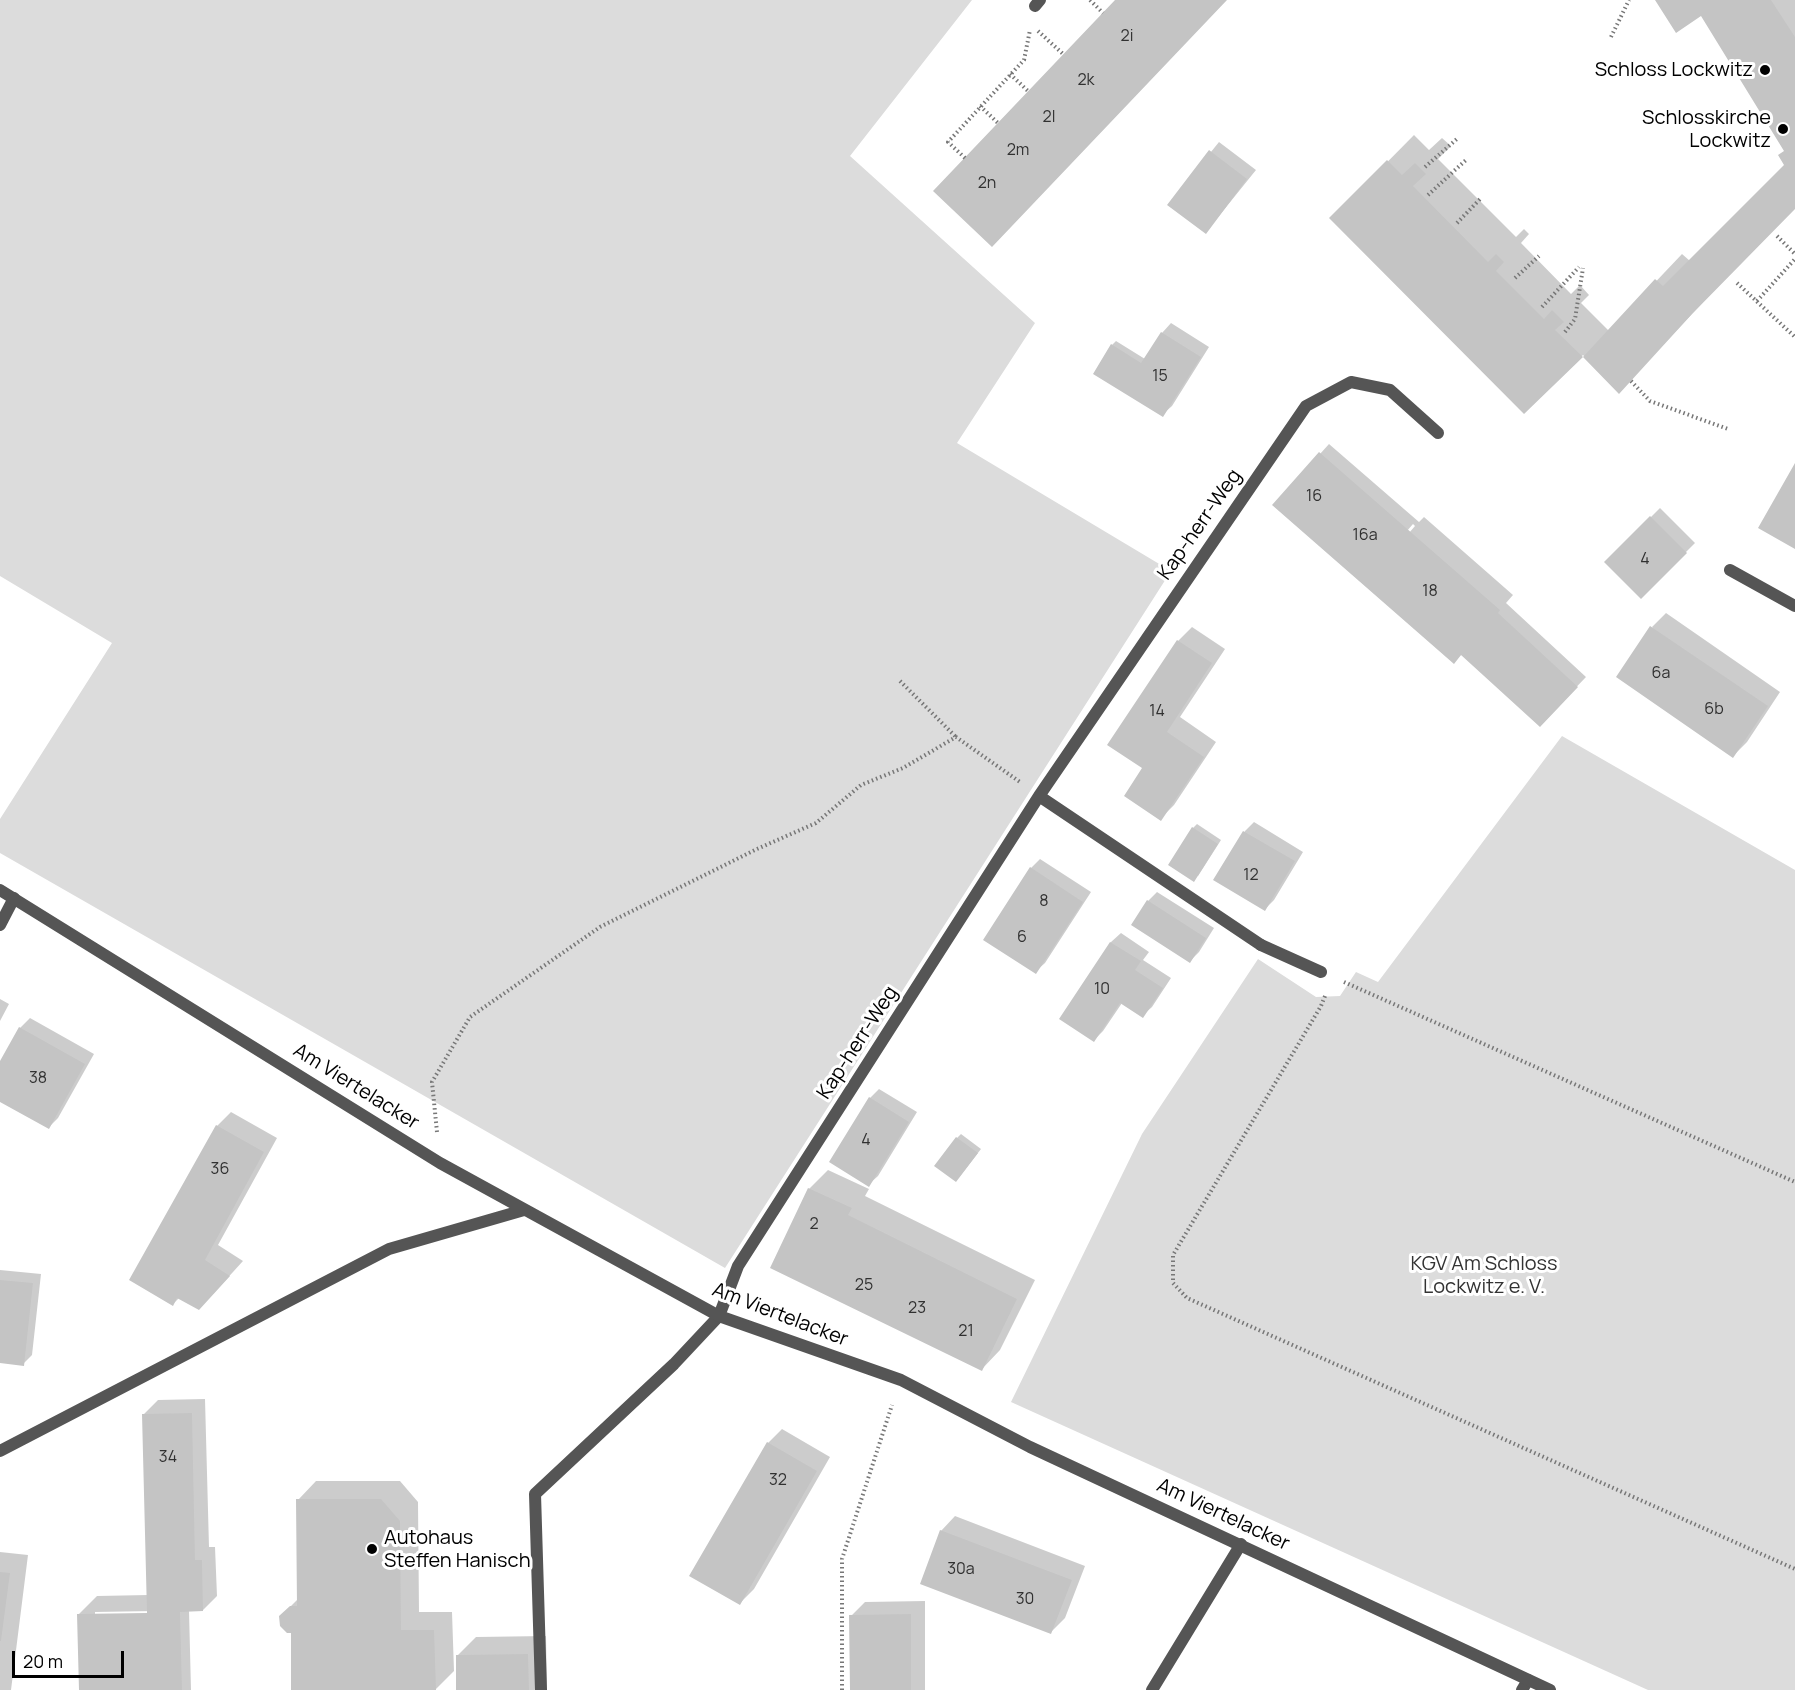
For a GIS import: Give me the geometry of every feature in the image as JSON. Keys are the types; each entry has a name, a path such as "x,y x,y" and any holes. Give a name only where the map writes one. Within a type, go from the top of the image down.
{"street":[{"name":"Kap-herr-Weg","path":"719,1316 738,1266 1040,796 1306,406 1351,382 1390,390 1438,433"},
{"path":"1730,570 1795,606"},
{"path":"1040,796 1261,945 1321,972"},
{"name":"Am Viertelacker","path":"0,890 440,1163 719,1316 900,1380 1030,1447 1241,1544 1525,1685 1550,1690"},
{"path":"0,925 14,898"},
{"path":"0,1451 389,1249 524,1210"},
{"path":"541,1690 535,1494 674,1364 719,1316"},
{"path":"1152,1690 1241,1544"}],"path":[{"path":"1090,0 1102,13"},
{"path":"1611,37 1629,0"},
{"path":"965,158 948,142 1024,60 1031,24 1063,54"},
{"path":"1010,74 1028,91"},
{"path":"980,106 998,123"},
{"path":"1425,167 1458,138"},
{"path":"1428,195 1467,159"},
{"path":"1457,224 1481,198"},
{"path":"1777,236 1795,254"},
{"path":"1515,278 1539,256"},
{"path":"1756,301 1795,259"},
{"path":"1542,307 1581,268 1575,319 1565,332"},
{"path":"1737,283 1795,337"},
{"path":"1631,381 1650,401 1728,429"},
{"path":"900,681 956,737 1040,796"},
{"path":"440,1163 432,1082 470,1017 600,927 756,849 816,823 861,785 903,768 956,737"},
{"path":"1321,972 1795,1182"},
{"path":"1321,972 1325,995 1321,1006 1173,1255 1173,1283 1187,1298 1795,1569"},
{"path":"842,1690 842,1559 900,1380"}],"green space":[{"path":"0,0 972,0 850,156 1035,323 957,443 1171,571 725,1268 0,853 0,819 112,643 0,576"},
{"name":"KGV Am Schloss Lockwitz e. V.","path":"1562,736 1795,870 1795,1690 1648,1690 1011,1402 1142,1134 1258,959 1316,997 1340,996 1356,972 1378,982"}],"building":[{"path":"1115,0 1227,0 992,247 933,191"},
{"path":"1655,0 1771,0 1795,37 1795,209 1692,314 1619,394 1583,357 1655,279 1663,286 1784,165 1778,155 1784,151 1701,16 1676,33"},
{"path":"1209,150 1247,179 1206,234 1167,205"},
{"path":"1387,160 1402,175 1415,163 1426,174 1413,186 1488,262 1496,254 1504,262 1496,271 1544,319 1552,310 1564,322 1555,330 1583,357 1524,414 1329,218"},
{"path":"1161,332 1201,357 1163,417 1093,374 1111,344 1141,363"},
{"path":"1319,452 1500,610 1498,613 1578,687 1540,727 1461,655 1454,664 1272,505"},
{"path":"1795,463 1795,549 1758,528"},
{"path":"1650,516 1687,553 1641,599 1604,562"},
{"path":"1650,626 1768,706 1733,758 1616,677"},
{"path":"1177,640 1212,663 1167,732 1204,757 1161,821 1124,796 1142,768 1107,745"},
{"path":"1192,827 1218,844 1194,882 1168,865"},
{"path":"1243,831 1295,861 1265,911 1213,880"},
{"path":"1030,867 1083,902 1036,974 983,940"},
{"path":"1147,900 1206,938 1190,963 1131,925"},
{"path":"1110,942 1141,961 1135,970 1163,988 1143,1018 1120,1003 1094,1042 1059,1019"},
{"path":"19,1027 85,1064 49,1129 0,1102 0,1061"},
{"path":"869,1097 909,1122 869,1187 829,1162"},
{"path":"216,1125 264,1152 205,1260 230,1276 199,1310 177,1298 173,1306 129,1280"},
{"path":"956,1137 978,1153 956,1182 934,1166"},
{"path":"808,1188 852,1208 848,1215 1017,1299 982,1371 770,1268"},
{"path":"0,1280 33,1283 24,1366 0,1363"},
{"path":"192,1413 195,1560 202,1560 203,1611 180,1612 182,1690 79,1690 77,1614 147,1613 142,1414"},
{"path":"767,1442 817,1471 740,1605 689,1576"},
{"path":"296,1499 381,1499 400,1521 401,1630 434,1630 436,1690 291,1690 291,1633 287,1633 280,1626 279,1616 290,1606 297,1606"},
{"path":"940,1530 1072,1580 1051,1634 920,1584"},
{"path":"0,1572 10,1573 1,1641 0,1641"},
{"path":"911,1614 911,1690 850,1690 849,1615"},
{"path":"528,1654 529,1690 456,1690 456,1655"}],"place":[{"name":"Schloss Lockwitz","path":"1765,70"},
{"name":"Schlosskirche Lockwitz","path":"1783,129"},
{"name":"Autohaus Steffen Hanisch","path":"372,1549"}]}
